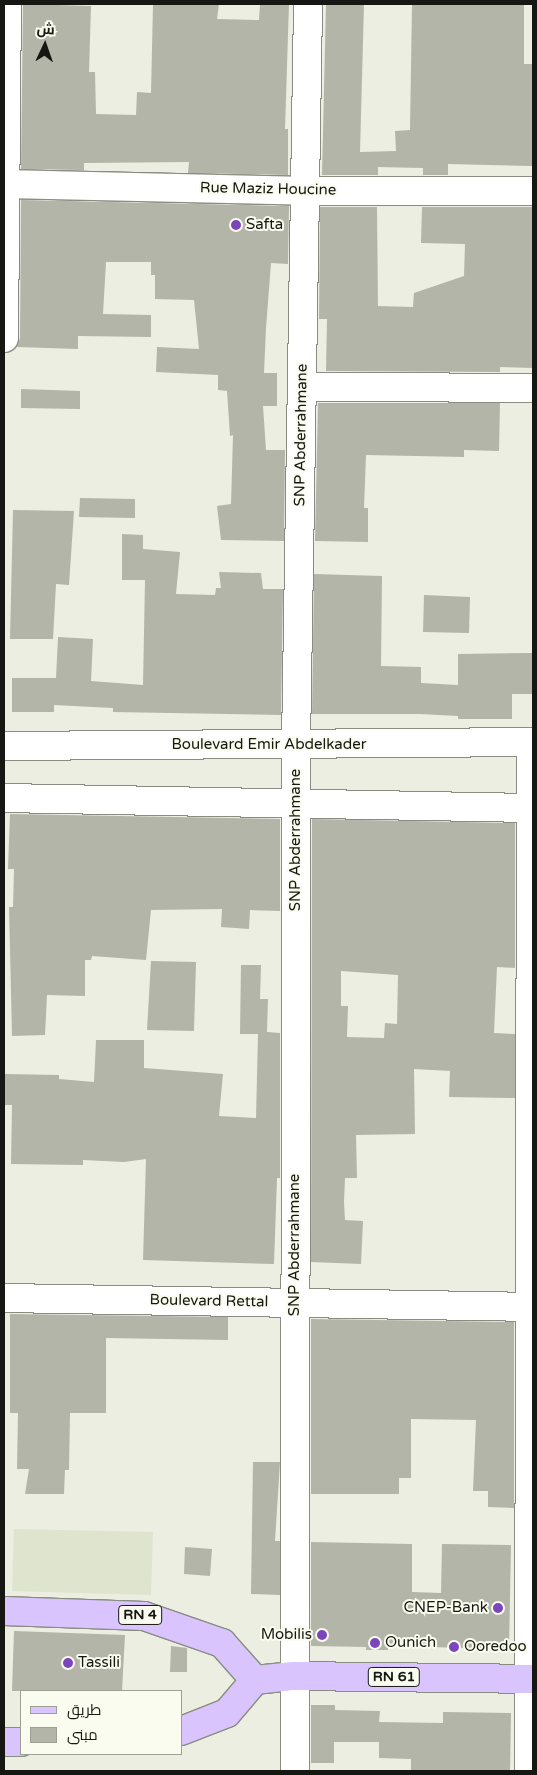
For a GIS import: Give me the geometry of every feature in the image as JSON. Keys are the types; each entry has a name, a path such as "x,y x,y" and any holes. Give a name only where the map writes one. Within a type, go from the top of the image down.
{"main road":[{"name":"RN 4","path":"4,1610 144,1616 222,1643 255,1680"},
{"name":"RN 61","path":"255,1680 294,1676 531,1678"},
{"path":"182,1731 227,1713 255,1680"},
{"path":"4,1742 20,1742"}],"street":[{"path":"4,338 7,4"},
{"name":"SNP Abderrahmane","path":"295,1771 296,745 307,190 308,4"},
{"name":"Rue Maziz Houcine","path":"5,184 307,190 533,191"},
{"path":"302,387 533,388"},
{"path":"529,1771 532,1306 530,808 532,742"},
{"name":"Boulevard Emir Abdelkader","path":"4,746 532,742"},
{"path":"4,798 530,808"},
{"name":"Boulevard Rettal","path":"4,1298 532,1306"}],"shaded area":[{"path":"14,1529 153,1532 151,1595 12,1591"}],"building":[{"path":"23,4 91,6 89,72 95,72 96,114 136,115 137,92 151,93 153,4 219,4 217,19 259,20 260,4 289,4 285,129 288,129 288,175 188,173 189,162 84,163 84,170 21,169"},
{"path":"326,4 364,4 360,152 396,151 395,131 410,130 412,4 524,4 524,64 533,64 533,166 448,164 448,175 423,175 423,168 378,167 378,175 322,175"},
{"path":"21,200 289,206 288,264 271,263 266,328 264,373 277,373 277,406 263,406 266,450 285,450 284,541 221,540 217,506 231,504 233,435 230,436 227,391 218,390 218,375 156,372 157,347 199,349 194,300 155,299 155,275 151,275 151,262 106,262 103,314 151,315 151,337 78,336 78,349 17,347 20,338"},
{"path":"320,207 377,207 378,306 413,307 414,293 464,276 465,244 421,243 422,207 533,207 533,368 500,367 500,372 326,371 327,319 319,319"},
{"path":"21,389 80,391 80,409 21,408"},
{"path":"318,403 500,403 499,451 464,450 464,457 366,455 364,508 368,508 368,542 315,541"},
{"path":"80,498 135,499 135,518 79,517"},
{"path":"13,510 74,511 69,585 56,584 53,639 10,639"},
{"path":"122,534 143,535 143,549 180,552 176,594 215,595 216,588 221,588 219,572 261,573 263,589 283,589 281,715 113,712 113,708 54,705 54,712 12,712 12,678 56,678 58,637 93,639 91,681 143,685 145,580 122,580"},
{"path":"314,574 382,576 381,666 421,667 421,683 458,685 458,654 532,653 533,694 512,694 512,719 458,719 458,716 420,714 312,714"},
{"path":"424,595 470,597 469,633 423,632"},
{"path":"10,814 280,819 280,911 250,910 249,929 221,927 222,909 151,910 146,960 92,956 91,960 85,960 85,996 47,995 45,1035 12,1036 9,907 13,907 14,869 8,869"},
{"path":"312,819 515,823 515,968 497,967 494,1033 515,1034 515,1098 449,1097 450,1071 414,1069 415,1134 356,1135 357,1178 345,1178 344,1202 345,1220 363,1221 361,1264 311,1262","holes":["341,971 398,975 397,1024 385,1023 384,1038 347,1037 348,1006 341,1006"]},
{"path":"151,961 196,962 194,1031 147,1030"},
{"path":"241,965 261,965 260,999 268,999 267,1032 280,1033 280,1178 277,1178 274,1264 143,1260 146,1159 124,1162 83,1160 83,1165 11,1164 12,1105 4,1105 5,1074 59,1075 59,1079 94,1082 96,1040 144,1040 144,1068 223,1074 219,1116 256,1118 258,1034 240,1034"},
{"path":"10,1314 228,1317 228,1340 106,1338 106,1413 70,1413 69,1470 65,1470 64,1494 25,1494 29,1469 17,1469 18,1413 10,1413"},
{"path":"311,1319 514,1322 514,1508 488,1507 488,1491 473,1491 476,1420 411,1419 411,1478 399,1478 399,1494 311,1494"},
{"path":"253,1462 280,1462 275,1541 280,1541 280,1595 251,1594"},
{"path":"311,1542 412,1544 412,1592 441,1593 442,1544 511,1545 509,1649 388,1646 388,1650 366,1650 366,1647 311,1646"},
{"path":"185,1547 212,1549 210,1576 184,1574"},
{"name":"Tassili","path":"14,1631 125,1635 122,1690 12,1691"},
{"path":"171,1646 187,1648 187,1672 170,1672"},
{"path":"311,1705 335,1705 335,1710 380,1711 379,1722 443,1723 443,1712 511,1713 510,1771 411,1771 411,1759 379,1758 379,1742 334,1742 334,1763 311,1763"}],"place":[{"name":"Safta","path":"236,225"},
{"name":"CNEP-Bank","path":"498,1608"},
{"name":"Mobilis","path":"322,1635"},
{"name":"Ounich","path":"375,1643"},
{"name":"Ooredoo","path":"454,1647"},
{"name":"Tassili","path":"68,1663"}]}
